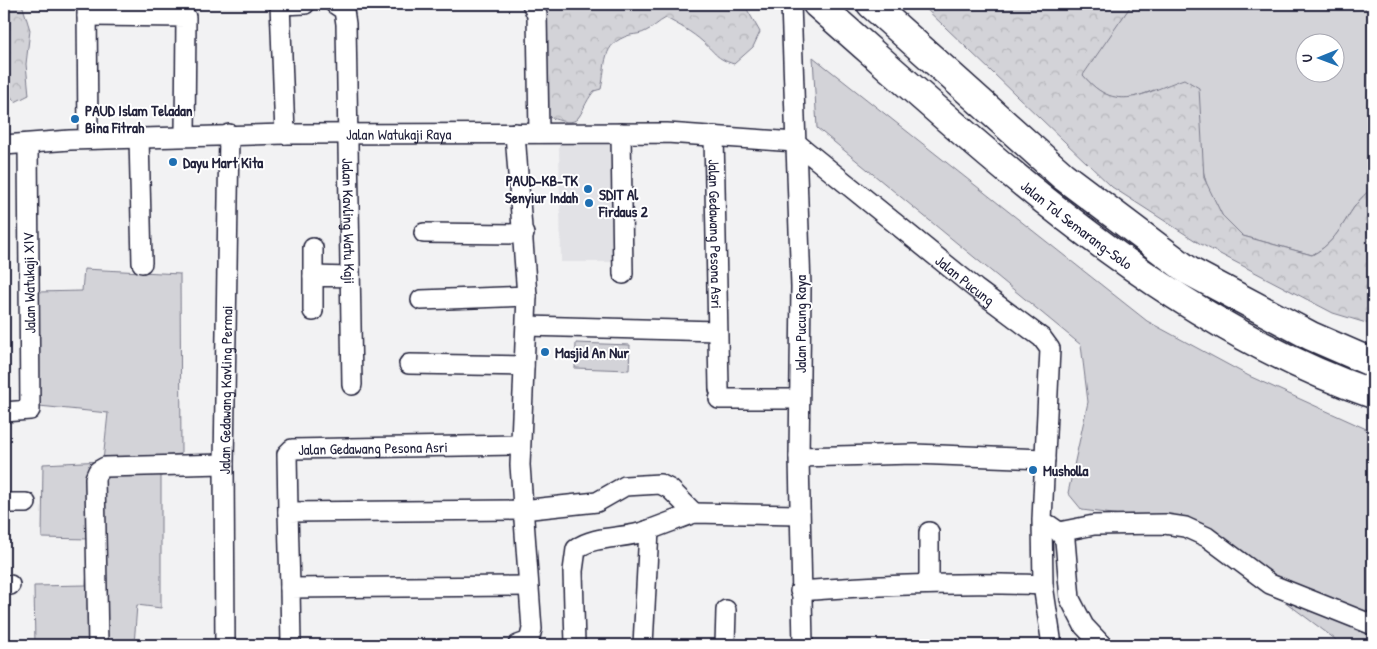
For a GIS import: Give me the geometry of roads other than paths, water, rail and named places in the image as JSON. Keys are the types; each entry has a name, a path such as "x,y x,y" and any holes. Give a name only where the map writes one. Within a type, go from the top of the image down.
{"highway":[{"name":"Jalan Tol Semarang–Solo","path":"817,4 1028,188 1132,264 1195,307 1267,350 1373,394"},
{"name":"Jalan Tol Semarang–Solo","path":"871,4 1063,176 1189,271 1311,336 1373,363"}],"street":[{"path":"285,134 280,4 305,4"},
{"name":"Jalan Kavling Watu Kaji","path":"335,4 340,6 346,14 352,385"},
{"path":"532,4 537,15 539,133"},
{"name":"Jalan Pucung Raya","path":"791,4 801,287 799,515 803,645"},
{"path":"88,139 87,10 186,10 185,135"},
{"path":"514,133 524,234 527,296 520,445 522,510 531,637 529,641 518,645"},
{"path":"621,133 623,274"},
{"name":"Jalan Watukaji Raya","path":"4,145 88,139 229,134 621,133 714,136 795,142"},
{"name":"Jalan Gedawang Kavling Permai","path":"225,645 224,464 229,134"},
{"name":"Jalan Gedawang Pesona Asri","path":"714,136 719,394 799,399"},
{"path":"140,137 142,263"},
{"name":"Jalan Pucung","path":"795,142 975,288 1042,338 1050,349 1042,520 1042,585 1052,645"},
{"name":"Jalan Watukaji XIV","path":"11,412 30,410 28,144"},
{"path":"424,233 524,234"},
{"path":"313,248 313,311"},
{"path":"313,276 350,277"},
{"path":"422,300 527,296"},
{"path":"527,326 717,331"},
{"path":"409,364 524,366"},
{"name":"Jalan Gedawang Pesona Asri","path":"291,645 287,454 292,449 520,445"},
{"path":"799,457 914,454 1045,459"},
{"path":"98,645 95,478 98,471 105,467 224,464"},
{"path":"288,512 522,510 598,502 625,486 660,484 670,489 694,513"},
{"path":"4,503 26,503"},
{"path":"575,645 573,571 576,549 594,540 639,534 694,513 799,515"},
{"path":"1042,520 1059,532 1065,540 1070,599 1084,626 1102,645"},
{"path":"1059,532 1094,525 1165,524 1185,527 1207,537 1270,584 1373,625"},
{"path":"643,645 649,530"},
{"path":"929,532 929,584"},
{"path":"800,591 929,584 986,583 1042,585"},
{"path":"290,588 528,586"},
{"path":"725,645 726,610"}],"place":[{"name":"PAUD Islam Teladan Bina Fitrah","path":"75,119"},
{"name":"Dayu Mart Kita","path":"173,162"},
{"name":"PAUD-KB-TK Senyiur Indah","path":"588,189"},
{"name":"SDIT Al Firdaus 2","path":"589,203"},
{"name":"Masjid An Nur","path":"545,352"},
{"name":"Musholla","path":"1033,470"}]}
